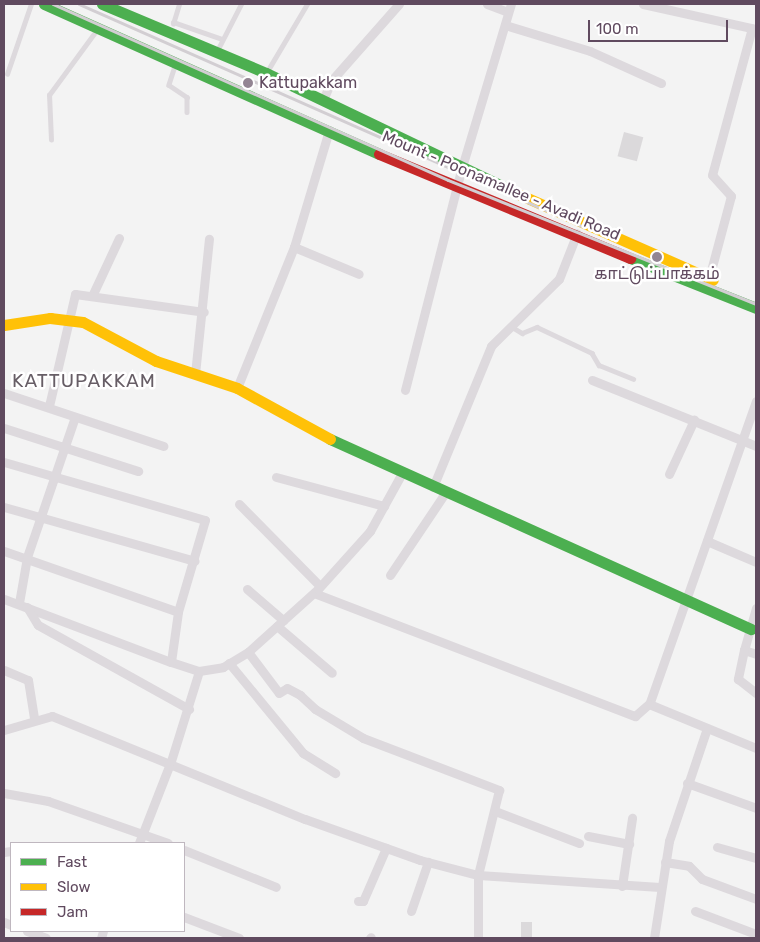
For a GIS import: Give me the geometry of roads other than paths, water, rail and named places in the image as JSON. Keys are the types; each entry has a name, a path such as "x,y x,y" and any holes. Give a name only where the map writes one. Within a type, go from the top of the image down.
{"main road":[{"name":"Mount - Poonamallee - Avadi Road","path":"44,4 329,130 456,189 576,234 756,308"},
{"name":"Mount - Poonamallee - Avadi Road","path":"102,4 172,28 216,52 266,73 580,222 709,278 756,296"},
{"path":"4,325 69,320 108,332 156,361 237,388 318,434 688,603 751,629"}],"street":[{"path":"323,100 331,81 398,4"},
{"path":"405,390 462,167 510,8 487,4"},
{"path":"643,4 754,28 712,175 731,196 709,278"},
{"path":"505,25 590,51 661,83"},
{"path":"237,388 294,247 329,130"},
{"path":"433,486 491,346 559,279 580,222"},
{"path":"92,296 118,238"},
{"path":"195,374 204,312 209,239"},
{"path":"294,247 359,274"},
{"path":"49,406 74,294 204,312"},
{"path":"592,380 756,446"},
{"path":"4,394 49,406 75,417 163,446"},
{"path":"239,504 317,589 635,716 649,704 688,603 756,401"},
{"path":"75,417 28,557 23,605 38,625 189,709"},
{"path":"669,474 694,420"},
{"path":"4,428 138,471"},
{"path":"4,462 205,520 195,561 178,612 171,662"},
{"path":"4,599 199,672 229,663 248,652 317,589 370,531 402,473"},
{"path":"276,477 384,506"},
{"path":"390,575 445,493"},
{"path":"4,507 195,561"},
{"path":"708,541 756,562"},
{"path":"4,551 28,557 178,612"},
{"path":"247,589 332,673"},
{"path":"756,608 738,679 756,693"},
{"path":"744,650 756,654"},
{"path":"248,652 279,693 287,688 300,695 315,709 363,738 499,790 478,875 478,938"},
{"path":"229,663 303,753 335,773"},
{"path":"4,670 28,680 34,718"},
{"path":"139,842 171,761 189,709 199,672"},
{"path":"649,704 756,748"},
{"path":"4,730 34,718 52,716 171,761 386,848 428,862 478,875 622,886 660,887"},
{"path":"654,938 665,862 687,783 706,728"},
{"path":"687,783 756,808"},
{"path":"4,793 48,801 166,842"},
{"path":"495,811 578,843"},
{"path":"622,886 630,844 632,818"},
{"path":"588,836 630,844"},
{"path":"717,847 756,858"},
{"path":"358,901 363,901 386,848"},
{"path":"185,850 276,887"},
{"path":"411,912 428,862"},
{"path":"665,862 689,866 708,882 756,898"},
{"path":"695,911 756,934"},
{"path":"185,917 239,938"},
{"path":"30,932 46,938"}],"lane":[{"path":"7,74 31,4"},
{"path":"179,4 172,28 222,39"},
{"path":"216,52 240,4"},
{"path":"266,73 307,4"},
{"path":"51,140 49,95 98,28"},
{"path":"177,63 169,85 187,97 187,112"},
{"path":"511,326 522,333 537,327 592,353 599,365 633,379"}],"railway":[{"path":"53,4 448,180 756,304"},
{"path":"79,4 584,227"}],"place":[{"name":"Kattupakkam","path":"248,83"},
{"name":"காட்டுப்பாக்கம்","path":"657,257"}],"district":[{"name":"KATTUPAKKAM","path":"84,381"}]}
